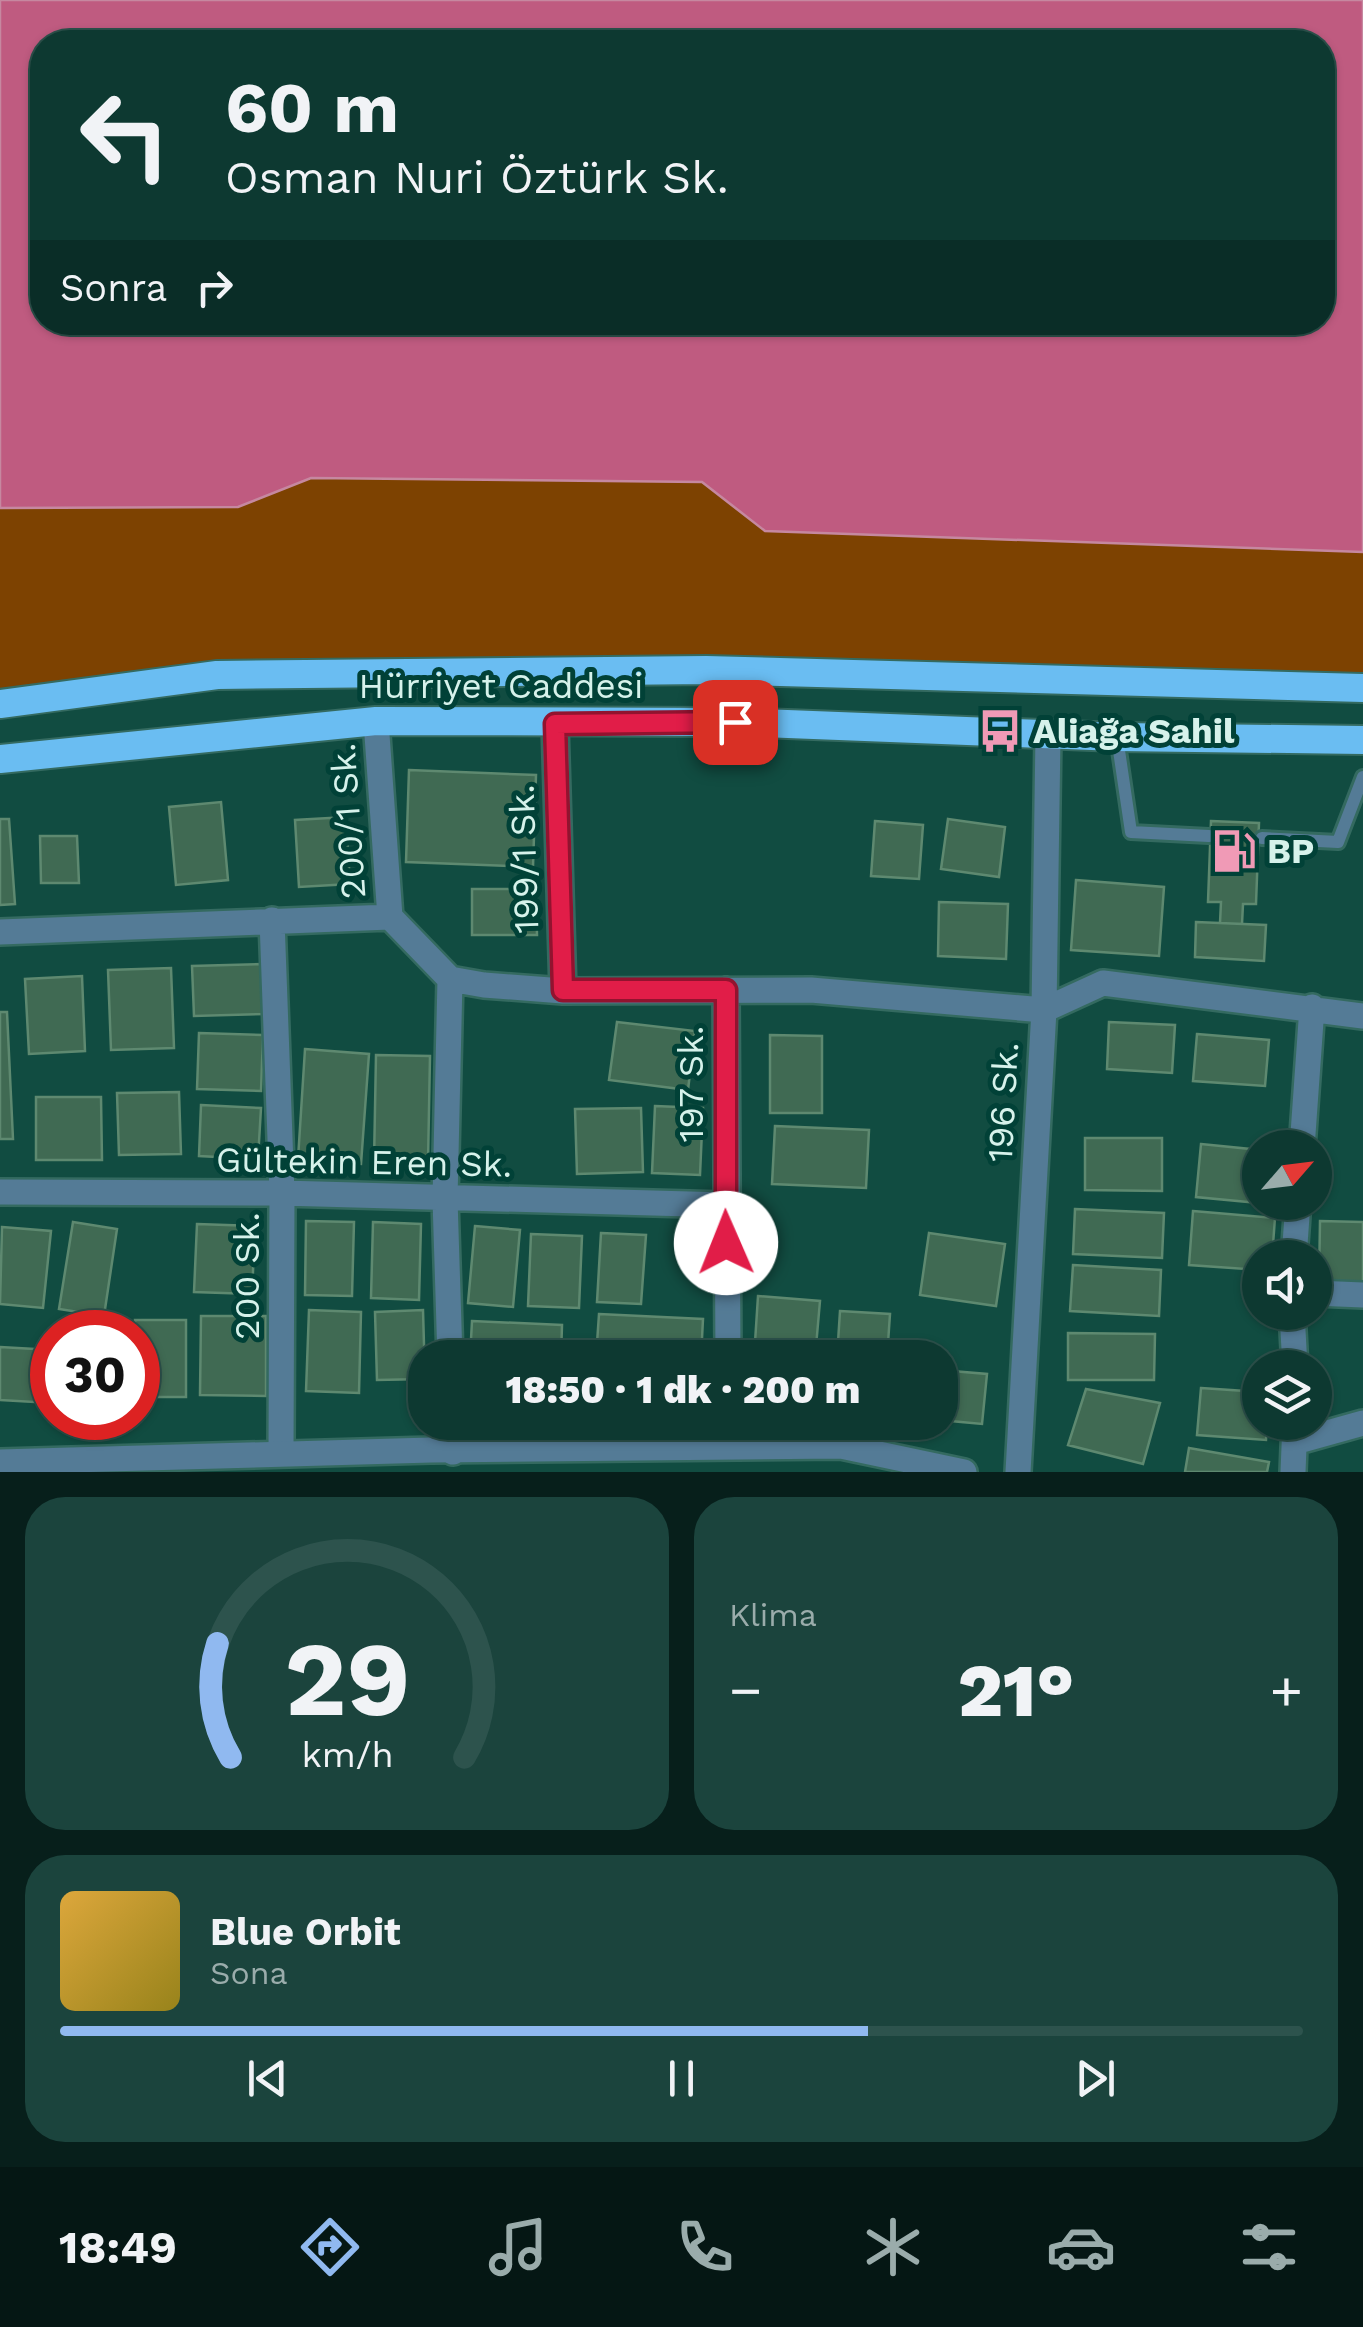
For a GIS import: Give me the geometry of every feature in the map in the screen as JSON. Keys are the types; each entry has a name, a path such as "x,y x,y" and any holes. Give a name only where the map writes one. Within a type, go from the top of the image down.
{"highway":[{"name":"Hürriyet Caddesi","path":"0,704 217,675 706,670 1363,688"},
{"name":"Hürriyet Caddesi","path":"0,758 376,721 735,722 1117,737 1363,740"}],"street":[{"name":"200/1 Sk.","path":"376,721 390,916"},
{"name":"199/1 Sk.","path":"555,724 563,990"},
{"name":"196 Sk.","path":"1018,1472 1044,1010 1048,735"},
{"path":"0,932 390,916 450,979 563,990 811,990 1044,1010 1103,984 1363,1016"},
{"name":"200 Sk.","path":"272,920 282,1193 281,1453"},
{"path":"450,979 446,1199 450,1340"},
{"name":"197 Sk.","path":"726,990 728,1340"},
{"path":"1303,1130 1312,1007"},
{"name":"Gültekin Eren Sk.","path":"0,1192 282,1193 726,1205"},
{"path":"1332,1293 1363,1295"},
{"path":"1332,1428 1363,1424"},
{"path":"453,1440 453,1452"},
{"path":"0,1462 453,1452 637,1440"},
{"path":"785,1440 841,1446 964,1472"},
{"path":"1293,1472 1295,1440"}],"lane":[{"path":"1117,737 1132,832 1209,836"},
{"path":"1262,838 1338,842 1363,776"}],"shaded area":[{"path":"0,0 1363,0 1363,552 765,531 702,482 311,478 238,507 0,508"},
{"path":"311,478 702,482 765,531 1363,552 1363,688 217,675 0,704 0,508 238,507"}],"building":[{"path":"409,770 536,775 533,867 406,862"},
{"path":"221,802 228,880 176,885 169,807"},
{"path":"346,817 350,884 299,887 295,820"},
{"path":"0,819 9,819 15,904 0,905"},
{"path":"948,819 1005,827 999,877 941,869"},
{"path":"875,821 923,825 919,879 871,876"},
{"path":"1211,821 1259,823 1256,904 1243,904 1242,924 1220,923 1221,902 1208,902"},
{"path":"40,836 77,836 79,883 41,883"},
{"path":"1076,880 1164,887 1159,956 1071,950"},
{"path":"472,889 536,889 537,935 472,935"},
{"path":"939,902 1008,904 1006,959 938,956"},
{"path":"1196,922 1266,925 1264,961 1195,957"},
{"path":"263,964 264,1014 194,1016 192,966"},
{"path":"171,968 174,1048 111,1050 108,970"},
{"path":"82,976 85,1051 29,1054 25,979"},
{"path":"0,1012 7,1012 13,1139 0,1139"},
{"path":"617,1022 695,1031 688,1090 609,1080"},
{"path":"1109,1022 1175,1025 1172,1073 1107,1069"},
{"path":"199,1033 263,1035 261,1091 197,1089"},
{"path":"1197,1034 1269,1040 1265,1086 1193,1081"},
{"path":"770,1035 822,1036 822,1113 770,1113"},
{"path":"305,1049 369,1054 361,1164 298,1159"},
{"path":"376,1055 430,1056 428,1163 374,1162"},
{"path":"179,1092 181,1154 119,1155 117,1093"},
{"path":"36,1097 101,1097 102,1160 36,1160"},
{"path":"201,1105 261,1108 258,1159 199,1156"},
{"path":"655,1106 703,1108 700,1175 652,1173"},
{"path":"641,1108 643,1172 577,1174 575,1109"},
{"path":"775,1126 869,1130 866,1188 772,1184"},
{"path":"1085,1138 1162,1138 1162,1191 1085,1190"},
{"path":"1201,1144 1242,1148 1242,1201 1196,1197"},
{"path":"1075,1209 1164,1213 1162,1258 1073,1254"},
{"path":"1193,1211 1242,1215 1242,1220 1275,1220 1273,1240 1242,1240 1242,1269 1189,1265"},
{"path":"306,1221 354,1222 352,1296 305,1295"},
{"path":"1320,1221 1363,1222 1363,1285 1332,1284 1332,1240 1320,1240"},
{"path":"73,1222 117,1229 105,1310 59,1309"},
{"path":"373,1222 421,1224 419,1300 371,1298"},
{"path":"197,1224 255,1226 252,1294 194,1292"},
{"path":"475,1226 520,1230 513,1307 468,1303"},
{"path":"2,1227 51,1231 43,1308 0,1304"},
{"path":"601,1233 646,1235 641,1304 597,1302"},
{"path":"929,1233 1005,1244 996,1306 920,1295"},
{"path":"531,1234 582,1236 579,1308 528,1306"},
{"path":"1073,1265 1161,1270 1159,1316 1070,1311"},
{"path":"758,1296 820,1301 817,1340 755,1340"},
{"path":"309,1310 361,1312 359,1393 306,1391"},
{"path":"423,1310 424,1340 408,1340 408,1379 377,1380 375,1312"},
{"path":"840,1311 890,1314 888,1340 838,1340"},
{"path":"599,1314 703,1319 702,1340 597,1340"},
{"path":"201,1316 266,1316 266,1396 200,1395"},
{"path":"160,1320 186,1320 186,1397 160,1397"},
{"path":"472,1321 562,1325 562,1340 471,1340"},
{"path":"1068,1333 1155,1334 1154,1380 1068,1380"},
{"path":"0,1347 30,1349 30,1402 0,1400"},
{"path":"958,1372 987,1374 982,1424 958,1422"},
{"path":"1201,1388 1242,1391 1242,1438 1197,1435"},
{"path":"1086,1389 1160,1403 1143,1464 1068,1445"},
{"path":"1189,1448 1269,1462 1267,1472 1185,1472"}],"place":[{"name":"Aliağa Sahil","path":"1000,731"},
{"name":"BP","path":"1234,851"}],"route":[{"path":"726,1243 726,990 563,990 555,724 735,722"}]}
